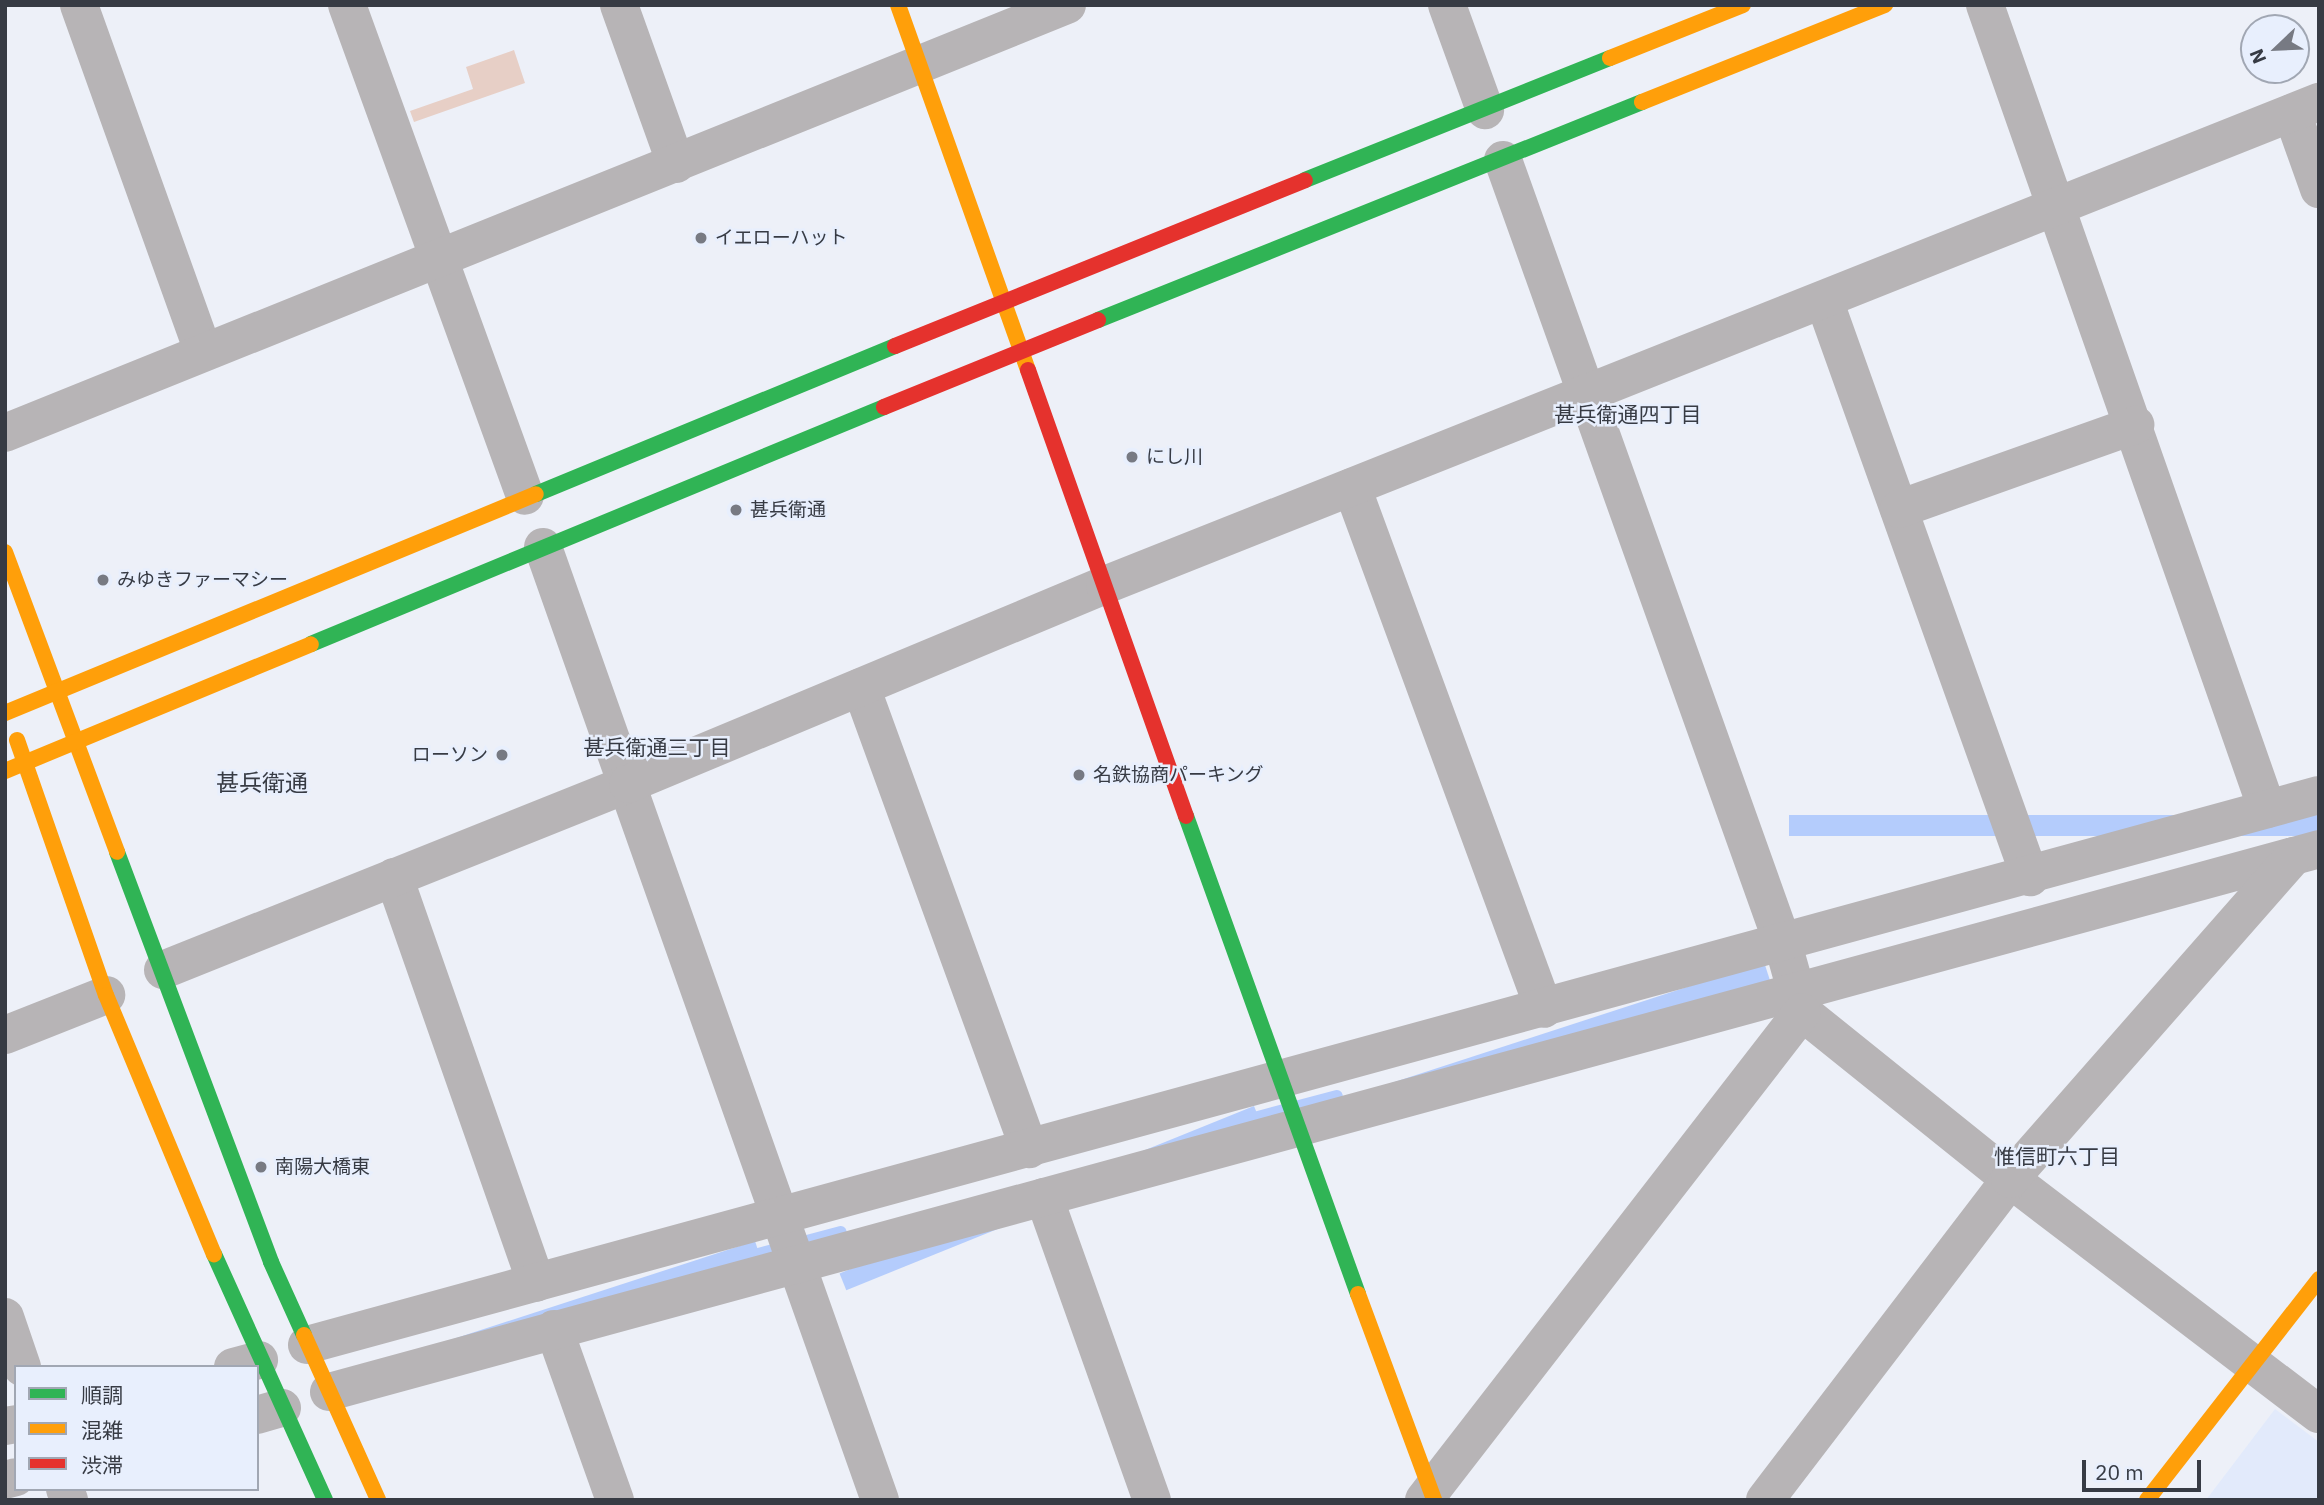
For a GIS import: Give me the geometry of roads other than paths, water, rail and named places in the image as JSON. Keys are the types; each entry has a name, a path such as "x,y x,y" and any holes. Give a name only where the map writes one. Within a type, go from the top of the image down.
{"street":[{"path":"79,5 203,352"},
{"path":"348,5 524,496"},
{"path":"619,5 676,164"},
{"path":"898,5 1429,1498"},
{"path":"5,433 1067,5"},
{"path":"1447,5 1485,110"},
{"path":"246,1363 106,995 6,711 61,692 524,496 1003,301 1743,5"},
{"path":"5,771 1020,351 1885,5"},
{"path":"1985,5 2135,425 2267,809"},
{"path":"163,970 628,784 1105,585 2305,107 2319,189"},
{"path":"1503,160 1792,975 2010,1179 2319,1414"},
{"path":"1824,300 2029,877"},
{"path":"1899,509 2135,425"},
{"path":"1352,487 1544,1009"},
{"path":"543,547 880,1500"},
{"path":"5,552 61,692 271,1262 378,1500"},
{"path":"861,687 1029,1149"},
{"path":"329,1392 554,1329 1029,1149 1281,1086 1544,1009 1792,975 2029,877 2319,795"},
{"path":"307,1345 536,1283 1044,1197 1792,975 2307,852"},
{"path":"1765,1500 2010,1179 2307,852"},
{"path":"394,877 536,1283"},
{"path":"1429,1498 1792,975"},
{"path":"5,1035 106,995"},
{"path":"1044,1197 1152,1500"},
{"path":"2147,1500 2319,1279"},
{"path":"5,1317 21,1365"},
{"path":"554,1329 615,1500"},
{"path":"259,1389 326,1500"}],"water":[{"path":"1789,815 2319,815 2319,836 1789,836"},
{"path":"1764,962 1770,980 1330,1123 1324,1105"},
{"path":"1254,1106 1261,1123 846,1290 840,1273"},
{"path":"755,1241 761,1259 365,1388 359,1370"}],"waterway":[{"path":"1243,1121 1337,1096"},
{"path":"743,1258 841,1232"}],"place":[{"name":"イエローハット","path":"701,238"},
{"name":"にし川","path":"1132,457"},
{"name":"甚兵衛通","path":"736,510"},
{"name":"みゆきファーマシー","path":"103,580"},
{"name":"ローソン","path":"502,755"},
{"name":"名鉄協商パーキング","path":"1079,775"},
{"name":"南陽大橋東","path":"261,1167"}],"district":[{"name":"甚兵衛通四丁目","path":"1628,414"},
{"name":"甚兵衛通三丁目","path":"657,747"},
{"name":"甚兵衛通","path":"262,782"},
{"name":"惟信町六丁目","path":"2057,1156"}]}
